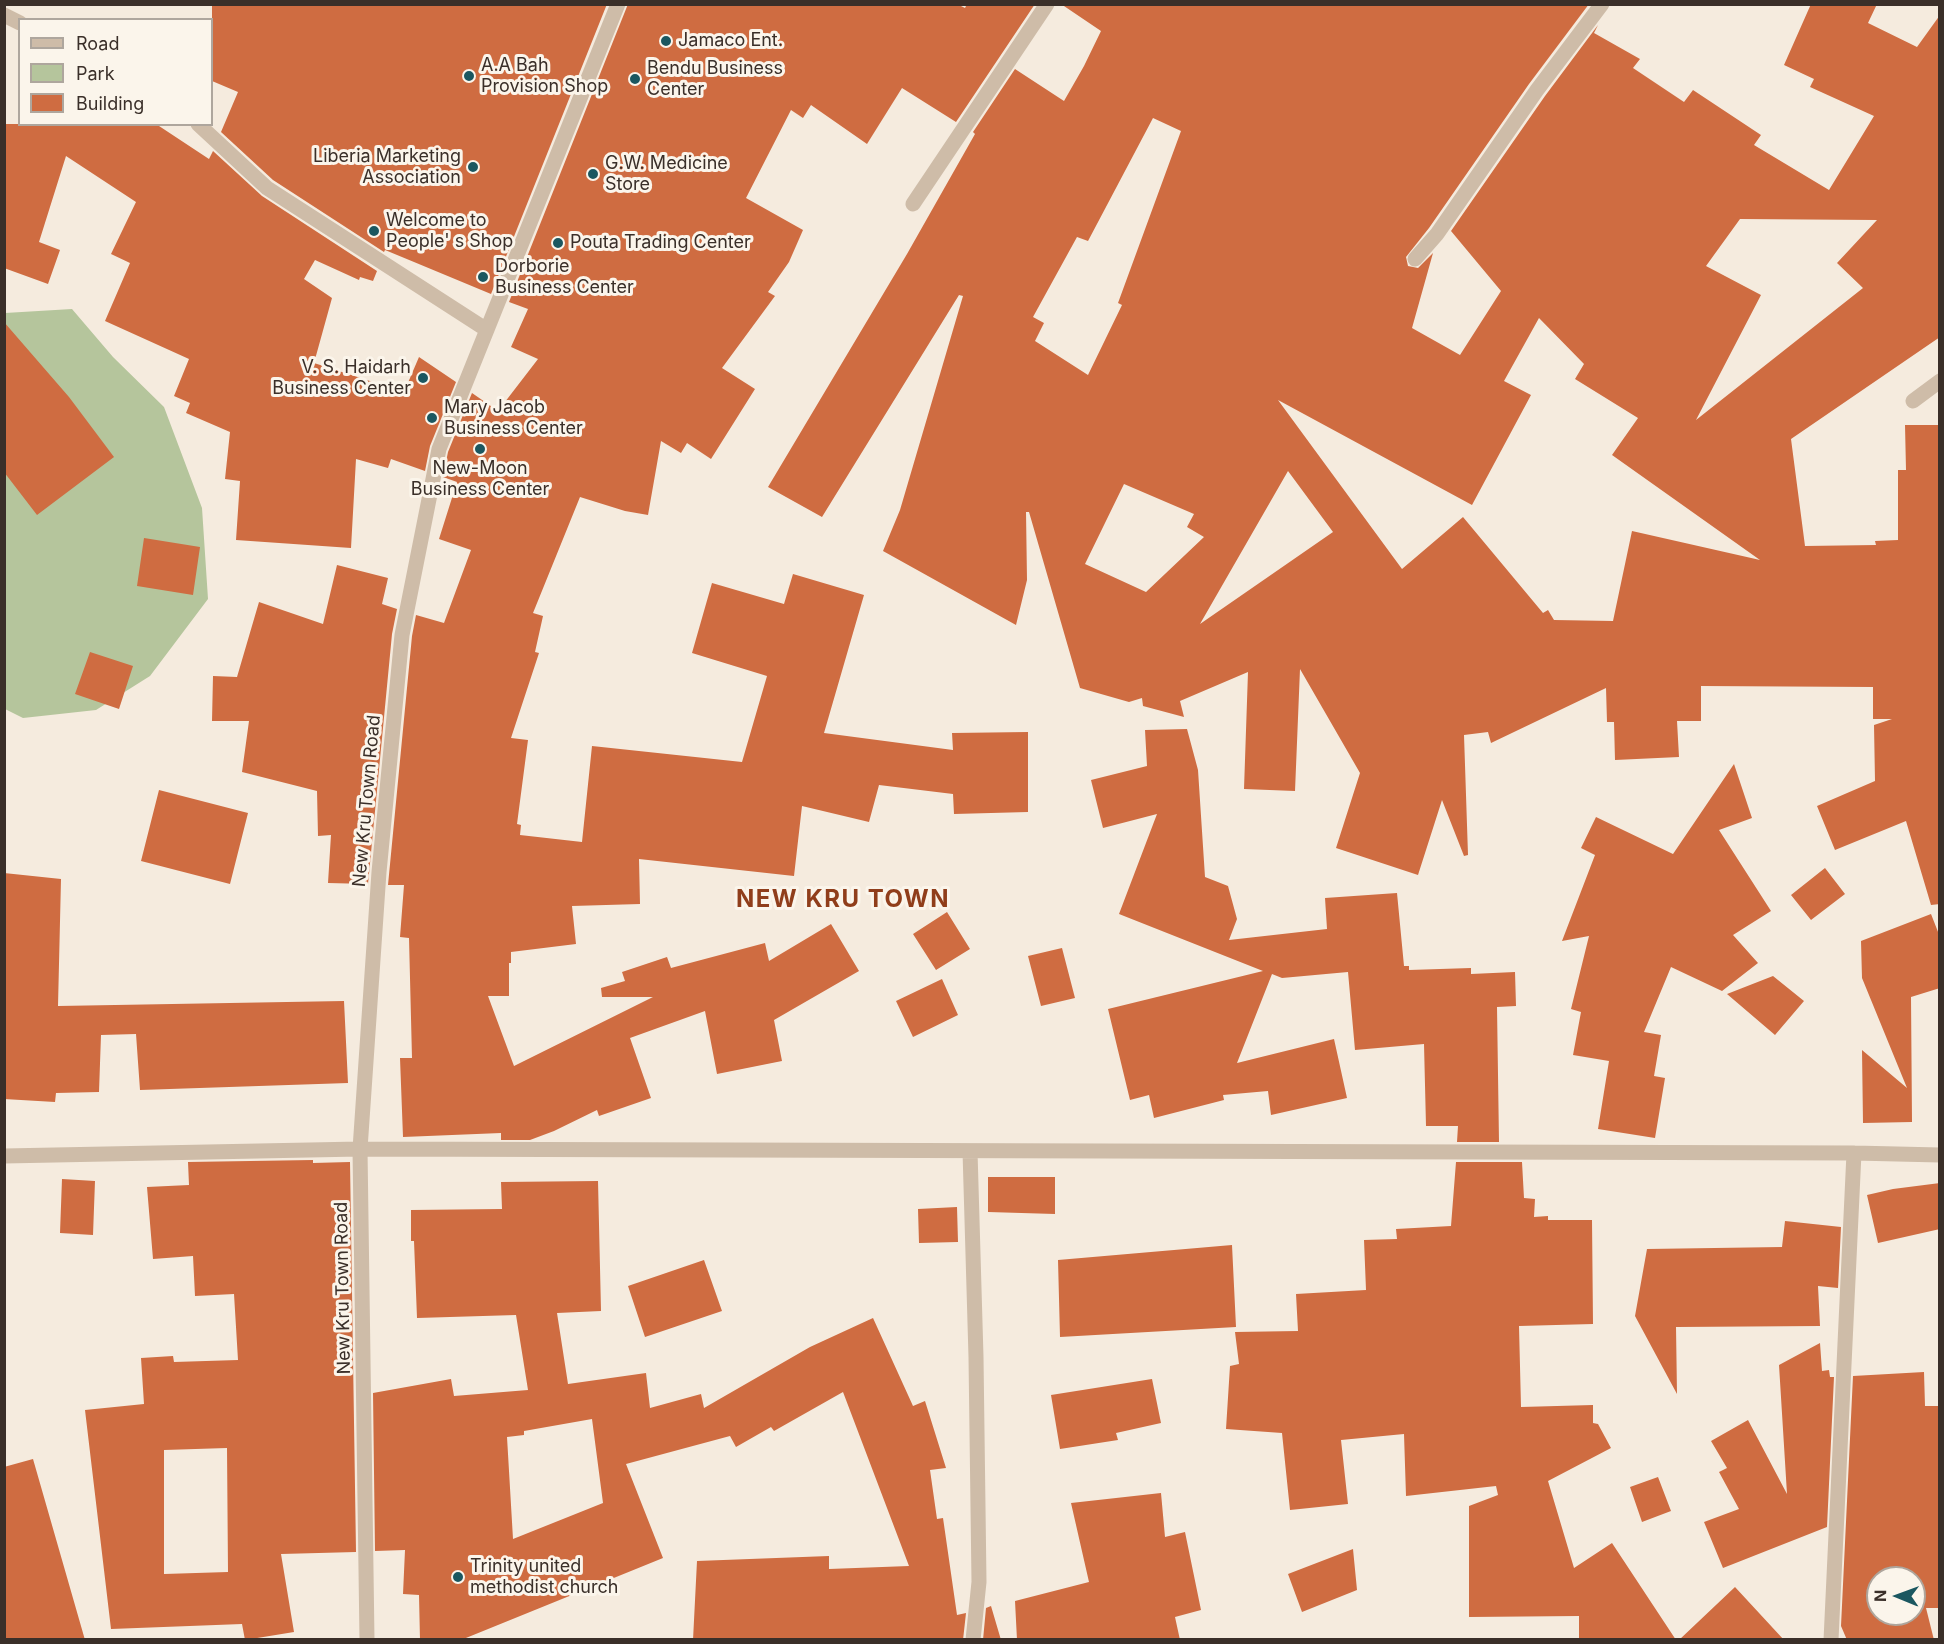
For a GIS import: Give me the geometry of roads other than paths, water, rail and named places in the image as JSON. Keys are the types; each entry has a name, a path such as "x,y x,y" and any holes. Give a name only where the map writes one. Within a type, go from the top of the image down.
{"street":[{"name":"New Kru Town Road","path":"367,1640 360,1149 379,873 402,635 440,449 618,4"},
{"path":"913,204 1007,67 1047,4"},
{"path":"1415,259 1437,234 1537,90 1602,4"},
{"path":"4,15 18,22"},
{"path":"200,126 267,188 487,330"},
{"path":"1913,401 1940,381"},
{"path":"4,1156 360,1149 1940,1155"},
{"path":"970,1151 979,1582 974,1640"},
{"path":"1831,1640 1854,1153"}],"place":[{"name":"Jamaco Ent.","path":"666,41"},
{"name":"A.A Bah Provision Shop","path":"469,76"},
{"name":"Bendu Business Center","path":"635,79"},
{"name":"Liberia Marketing Association","path":"473,167"},
{"name":"G.W. Medicine Store","path":"593,174"},
{"name":"Welcome to People' s Shop","path":"374,231"},
{"name":"Pouta Trading Center","path":"558,243"},
{"name":"Dorborie Business Center","path":"483,277"},
{"name":"V. S. Haidarh Business Center","path":"423,378"},
{"name":"Mary Jacob Business Center","path":"432,418"},
{"name":"New-Moon Business Center","path":"480,449"},
{"name":"Trinity united methodist church","path":"458,1577"}],"district":[{"name":"NEW KRU TOWN","path":"843,900"}]}
